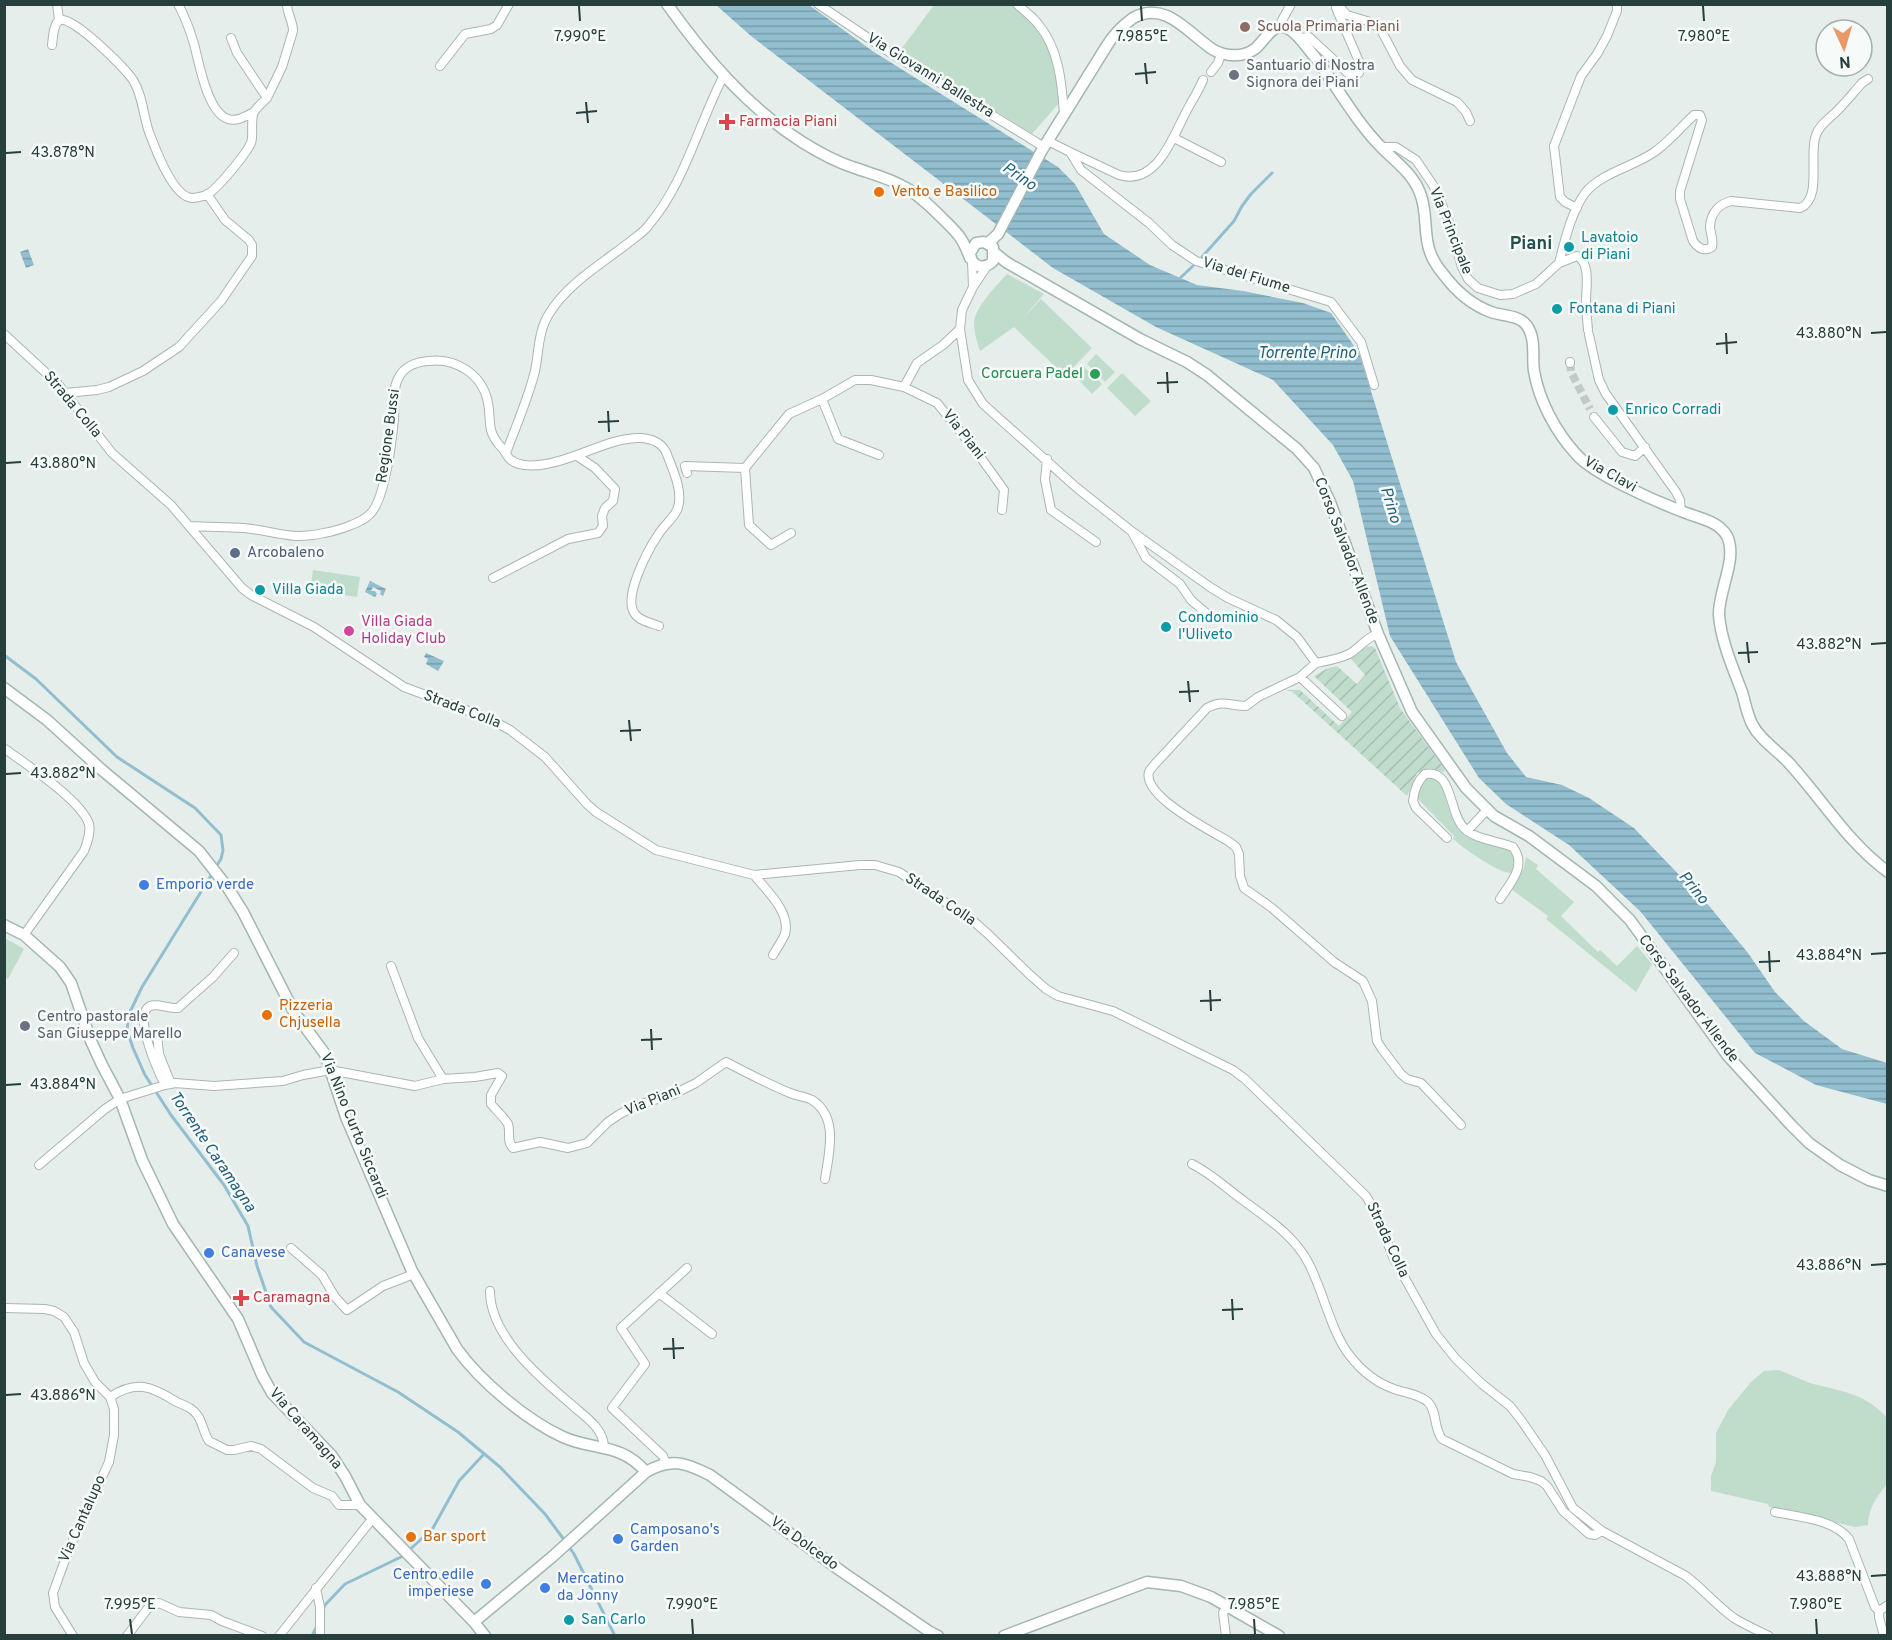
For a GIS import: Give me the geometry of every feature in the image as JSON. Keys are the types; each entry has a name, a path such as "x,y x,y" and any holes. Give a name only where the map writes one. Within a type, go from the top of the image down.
{"main road":[{"path":"667,4 724,75 778,125 828,156 853,168 887,178 908,188 962,238 971,259 978,266 1006,262"},
{"path":"989,265 993,261 990,246 1044,146 1113,35 1142,12 1160,10 1170,15 1221,54 1248,53 1256,48 1271,30 1279,26 1286,27 1300,38"},
{"name":"Via Clavi","path":"1300,38 1366,130 1408,172 1421,195 1428,248 1443,274 1464,297 1480,307 1521,320 1527,325 1533,344 1535,375 1546,410 1557,430 1577,456 1587,465 1608,477 1681,511 1717,524 1727,537 1730,555 1719,616 1723,638 1753,725 1762,737 1787,760 1857,844 1887,872"},
{"path":"962,238 990,246"},
{"path":"971,259 970,249 973,246 980,242 990,246"},
{"name":"Corso Salvador Allende","path":"990,246 1006,262 1207,375 1297,449 1314,468 1330,502 1378,634 1412,712 1466,788 1494,816 1528,836 1596,886 1630,920 1728,1056 1803,1137 1840,1165 1869,1180 1887,1186"},
{"name":"Via Nino Curto Siccardi","path":"4,688 47,720 102,770 199,851 223,880 243,912 294,1012 326,1054 346,1117 414,1274 457,1348 476,1373 521,1410 564,1437 626,1455 646,1472"},
{"path":"4,925 24,935"},
{"name":"Via Caramagna","path":"24,935 60,967 70,983 102,1065 120,1099 142,1160 173,1224 238,1319 272,1393 332,1456 360,1505 485,1635"},
{"name":"Via Dolcedo","path":"474,1622 552,1557 646,1472 658,1464 675,1463 693,1466 710,1475 841,1571 930,1632 938,1635"},
{"path":"1004,1635 1147,1582 1181,1586 1211,1597 1279,1635"}],"street":[{"path":"52,45 56,24 59,20 57,4"},
{"path":"178,4 190,31 201,74 214,106 223,116 232,119 255,112 267,98 282,67 293,31 287,4"},
{"path":"440,66 465,34 491,28 497,24 509,4"},
{"name":"Via Giovanni Ballestra","path":"818,4 886,50 1044,146"},
{"path":"1017,4 1038,23 1053,49 1062,86 1064,114"},
{"path":"1279,26 1291,4"},
{"path":"1300,38 1309,37 1350,75 1359,73 1361,66 1336,4"},
{"path":"1336,4 1347,15 1380,28 1400,66 1412,80 1457,102 1470,121"},
{"path":"1577,208 1560,197 1554,146 1581,76 1607,36 1617,4"},
{"path":"59,20 75,25 88,35 132,79 139,91 148,130 155,148 164,168 181,194 192,198 207,194 231,171 251,143 255,112"},
{"path":"231,38 237,53 267,98"},
{"path":"1211,72 1221,54"},
{"path":"659,626 636,616 632,610 630,597 658,535 678,509 679,495 674,472 665,449 655,440 641,438 622,440 577,456 535,466 521,465 511,460 506,453 532,379 547,316 554,305 578,282 647,228 666,201 684,166 710,101 724,75"},
{"path":"1560,263 1577,208 1586,192 1605,178 1654,152 1695,115 1700,115 1701,127 1680,191 1680,199 1693,241 1702,249 1712,247 1714,241 1710,226 1718,207 1723,203 1731,201 1800,208 1809,203 1813,185 1813,148 1816,132 1868,79"},
{"name":"Via del Fiume","path":"1044,146 1070,152 1119,175 1127,177 1144,174 1154,166 1174,138 1203,80"},
{"path":"1174,138 1221,162"},
{"name":"Via Principale","path":"1382,147 1396,147 1416,160 1433,185 1447,216 1462,267 1468,279 1478,288 1500,295 1513,294 1536,284 1560,263"},
{"name":"Via del Fiume","path":"1070,152 1081,170 1172,245 1196,261 1330,302 1361,342 1374,385"},
{"path":"65,393 109,387 143,371 179,347 228,292 252,256 252,245 225,220 207,194"},
{"path":"1560,263 1577,256 1582,259 1587,276 1588,332 1599,380 1613,406 1645,447 1680,500 1681,511"},
{"path":"971,259 973,287"},
{"path":"989,265 973,287 962,310 960,328 968,380 983,404 1077,488 1130,530 1210,587 1276,620 1297,637 1316,663"},
{"path":"904,387 917,363 943,345 960,328"},
{"name":"Strada Colla","path":"4,334 58,384 112,453 158,492 242,588 251,595 314,627 404,687 502,724 545,757 587,804 648,846 668,855 707,862 753,875 860,865 875,865 899,872 972,920 1016,963 1058,996 1113,1011 1233,1070 1366,1196 1378,1217 1393,1257 1436,1334 1456,1359 1516,1413 1545,1455 1573,1508 1602,1531 1673,1568 1697,1584 1732,1616 1769,1635"},
{"name":"Regione Bussi","path":"190,526 244,528 297,537 341,529 369,516 377,504 385,476 394,421 397,380 410,366 427,361 442,361 459,365 480,383 488,401 491,430 496,442 506,453"},
{"name":"Via Piani","path":"745,468 789,414 855,381 872,380 904,387 937,403 1004,490 1002,510"},
{"path":"822,399 838,439 879,455"},
{"path":"1592,413 1622,452 1635,456 1645,447"},
{"path":"493,578 568,539 594,534 601,530 602,516 605,508 613,501 615,489 595,468 577,456"},
{"path":"1047,459 1045,480 1051,510 1096,542"},
{"path":"687,472 685,466 745,468 749,525 771,545 791,533"},
{"path":"1130,530 1146,558 1180,584 1191,600 1212,618"},
{"path":"1378,634 1371,636 1350,653 1332,661 1316,663 1300,677 1246,706 1227,702 1207,708 1155,764 1149,772 1149,781 1172,807 1236,847 1239,854 1240,880 1244,888 1272,908 1334,962 1363,981 1372,1001 1377,1041 1382,1049 1401,1074 1407,1079 1421,1083 1461,1125"},
{"path":"1300,677 1342,716"},
{"path":"5,748 74,803 85,815 90,827 89,839 84,852 24,935"},
{"path":"1448,838 1416,807 1413,801 1420,778 1425,774 1437,774 1441,777 1456,817 1467,831 1514,847 1518,853 1520,864 1500,899"},
{"path":"1467,831 1487,810"},
{"path":"753,875 774,900 786,922 785,932 773,956"},
{"path":"168,1084 156,1066 144,1033 144,1018 147,1009 150,1006 178,1008 213,977 234,953"},
{"path":"391,966 418,1038 443,1079"},
{"path":"162,1034 157,1035 159,1054 168,1084"},
{"name":"Via Piani","path":"120,1099 168,1084 214,1086 255,1084 283,1081 330,1070 415,1086 443,1079 475,1077 498,1072 502,1076 491,1095 491,1104 509,1126 510,1146 513,1148 540,1142 567,1149 587,1143 608,1122 620,1114 638,1105 674,1094 696,1083 726,1062 792,1094 812,1100 821,1107 831,1131 825,1179"},
{"path":"39,1165 120,1099"},
{"path":"1192,1164 1214,1176 1245,1202 1256,1208 1302,1251 1342,1343 1364,1371 1379,1382 1425,1400 1435,1410 1438,1433 1442,1439 1513,1474 1541,1481 1571,1520 1589,1534 1595,1535 1602,1531"},
{"path":"291,1248 322,1275 335,1297 347,1310 383,1286 414,1274"},
{"path":"666,1464 663,1456 612,1408 645,1364 621,1328 687,1268"},
{"path":"490,1291 492,1310 513,1348 565,1400 600,1430 604,1448"},
{"path":"659,1293 712,1334"},
{"path":"4,1308 36,1308 54,1311 64,1317 71,1326 84,1363 95,1382 110,1397 134,1387 151,1388 162,1392 191,1408 201,1421 210,1441 227,1450 251,1446 261,1449 313,1488 332,1496 339,1505 360,1505"},
{"name":"Via Cantalupo","path":"73,1635 55,1607 53,1593 69,1549 109,1462 115,1422 110,1397"},
{"path":"1775,1512 1832,1524 1842,1530 1849,1539 1875,1607 1879,1611 1884,1635"},
{"path":"279,1635 373,1518"},
{"path":"316,1588 321,1633"},
{"path":"127,1635 148,1608 159,1603 179,1612 210,1615 262,1635"},
{"path":"1879,1611 1887,1605"},
{"path":"1226,1635 1223,1613 1227,1606"}],"green space":[{"path":"934,5 1014,5 1036,25 1050,51 1059,103 1032,134 899,52"},
{"path":"1007,274 1044,294 1022,319 1041,299 1092,348 1065,376 1014,327 980,351 974,322 976,316 988,296"},
{"path":"1096,354 1115,372 1105,382 1087,364"},
{"path":"1083,366 1102,384 1092,394 1074,375"},
{"path":"1122,373 1151,401 1135,416 1107,388"},
{"path":"313,570 360,577 357,597 310,590"},
{"path":"1366,647 1375,648 1400,708 1445,770 1443,772 1430,768 1417,773 1407,796 1296,695 1285,690 1300,690 1339,726 1352,712 1314,676 1337,666 1357,684 1365,675 1351,659"},
{"path":"1428,777 1438,779 1451,815 1460,831 1476,841 1499,846 1512,852 1516,862 1511,873 1490,865 1458,843 1417,798 1423,781"},
{"path":"1526,857 1538,865 1536,869 1574,902 1561,916 1598,952 1600,950 1617,966 1637,946 1652,964 1636,992 1546,919 1548,916 1511,889 1524,868"},
{"path":"5,938 24,949 8,979 5,977"},
{"path":"1779,1370 1810,1383 1861,1398 1887,1418 1887,1484 1871,1508 1868,1525 1855,1527 1711,1491 1711,1476 1716,1462 1716,1433 1728,1410 1751,1382 1764,1371"}],"water":[{"name":"Torrente Prino","path":"716,5 809,5 874,52 1058,167 1075,184 1104,234 1150,265 1197,285 1303,303 1331,313 1359,353 1456,662 1507,753 1526,777 1562,785 1589,798 1634,828 1710,907 1748,953 1775,992 1804,1021 1842,1049 1887,1063 1887,1104 1816,1085 1755,1053 1640,911 1569,845 1506,804 1479,778 1390,636 1353,481 1333,445 1273,380 1156,327 1053,268 751,36"},
{"path":"28,249 34,265 26,268 20,252"},
{"path":"370,581 386,589 383,596 380,594 381,591 373,587 371,591 377,594 375,597 365,592"},
{"path":"426,653 444,661 438,671 426,664 428,659 424,657"}],"waterway":[{"path":"1202,257 1234,221 1251,194 1272,173"},
{"path":"1179,279 1193,266"},
{"name":"Torrente Caramagna","path":"4,655 36,679 117,757 195,808 221,835 223,850 221,859 215,868"},
{"name":"Torrente Caramagna","path":"212,874 142,987 129,1014 127,1030 145,1075 171,1115 224,1185 248,1226 257,1266 271,1307 304,1342 398,1392 458,1432 500,1467 545,1514 565,1541"},
{"path":"322,1612 325,1605 345,1584 403,1556 433,1528 459,1481 484,1454"},
{"name":"Torrente Caramagna","path":"569,1547 615,1636"},
{"path":"312,1636 318,1624"}],"tunnel":[{"path":"1570,363 1571,372 1590,409"}],"place":[{"name":"Scuola Primaria Piani","path":"1245,27"},
{"name":"Santuario di Nostra Signora dei Piani","path":"1234,75"},
{"name":"Farmacia Piani","path":"727,122"},
{"name":"Vento e Basilico","path":"879,192"},
{"name":"Lavatoio di Piani","path":"1569,247"},
{"name":"Fontana di Piani","path":"1557,309"},
{"name":"Corcuera Padel","path":"1095,374"},
{"name":"Enrico Corradi","path":"1613,410"},
{"name":"Arcobaleno","path":"235,553"},
{"name":"Villa Giada","path":"260,590"},
{"name":"Condominio l'Uliveto","path":"1166,627"},
{"name":"Villa Giada Holiday Club","path":"349,631"},
{"name":"Emporio verde","path":"144,885"},
{"name":"Pizzeria Chjusella","path":"267,1015"},
{"name":"Centro pastorale San Giuseppe Marello","path":"25,1026"},
{"name":"Canavese","path":"209,1253"},
{"name":"Caramagna","path":"241,1298"},
{"name":"Bar sport","path":"411,1537"},
{"name":"Camposano's Garden","path":"618,1539"},
{"name":"Centro edile imperiese","path":"486,1584"},
{"name":"Mercatino da Jonny","path":"545,1588"},
{"name":"San Carlo","path":"569,1620"}],"district":[{"name":"Piani","path":"1531,244"}],"water label":[{"name":"Prino","path":"1019,177"},
{"name":"Prino","path":"1390,505"},
{"name":"Prino","path":"1693,888"}]}
